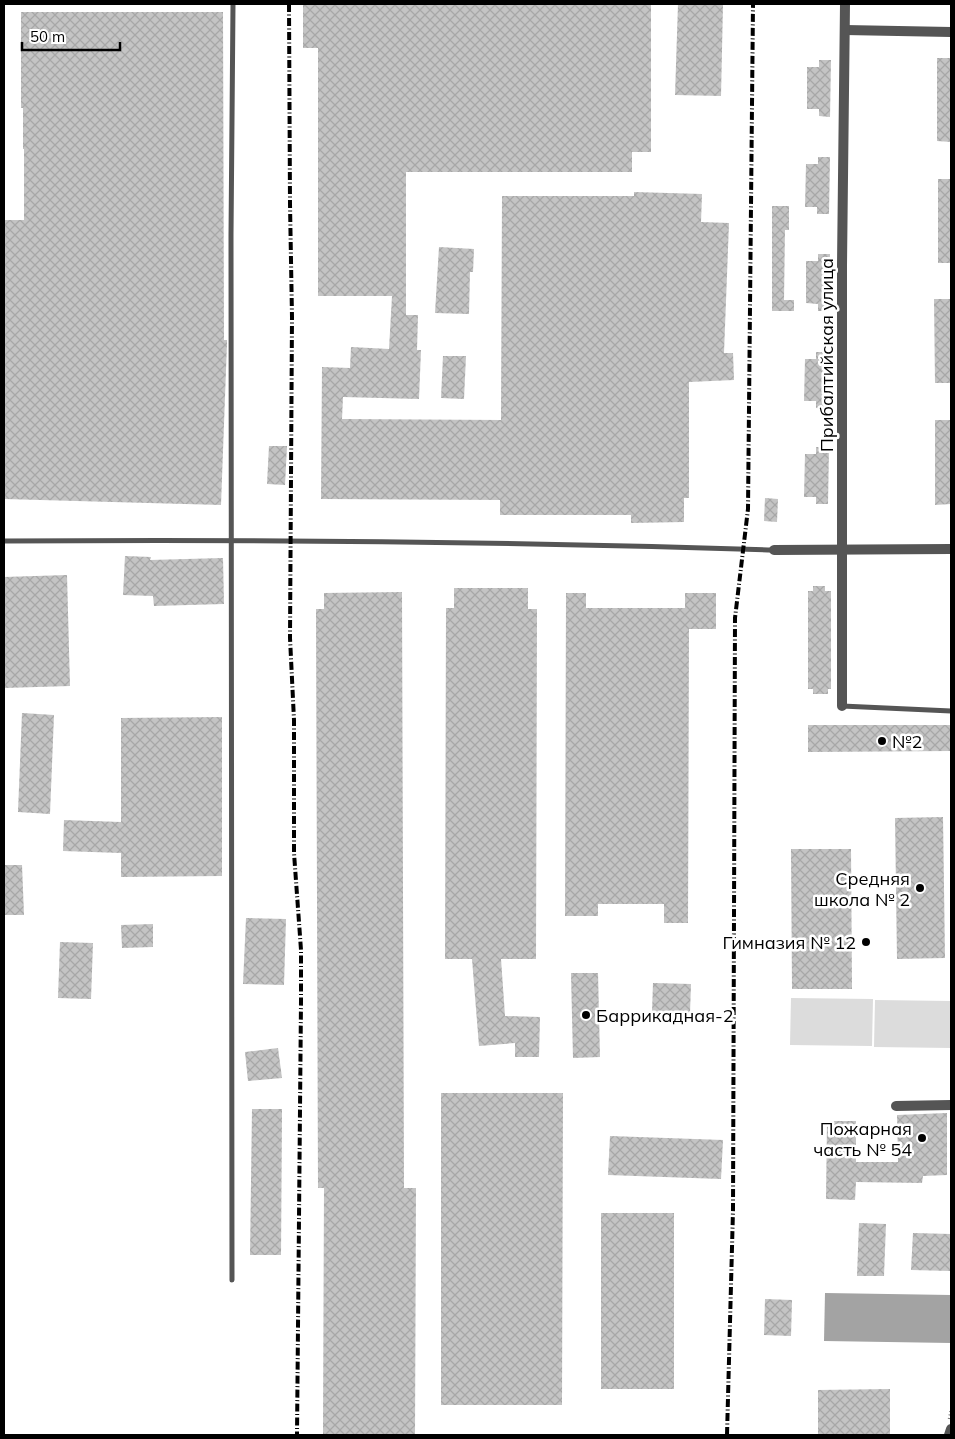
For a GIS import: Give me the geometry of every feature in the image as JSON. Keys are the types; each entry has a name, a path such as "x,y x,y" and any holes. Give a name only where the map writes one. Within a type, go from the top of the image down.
{"street":[{"name":"Прибалтийская улица","path":"842,706 845,4"},
{"path":"845,30 951,32"},
{"path":"774,550 842,548 951,549"},
{"path":"896,1106 951,1106"},
{"path":"950,1435 951,1428"}],"lane":[{"path":"232,1280 231,226 233,4"},
{"path":"4,541 232,540 539,544 774,550"},
{"path":"842,706 951,710"}],"shaded area":[{"path":"791,998 873,999 872,1046 790,1045"},
{"path":"875,1000 951,1001 951,1048 874,1047"},
{"path":"825,1293 951,1295 951,1343 824,1341"}],"building":[{"path":"303,4 651,4 651,152 632,152 632,172 406,172 406,315 418,315 417,350 421,350 419,399 343,397 342,419 501,420 502,196 634,196 634,192 702,194 701,222 729,223 724,353 733,353 734,380 689,382 689,498 684,498 684,522 631,523 631,515 500,515 500,500 321,499 322,367 350,368 351,347 389,349 392,296 318,296 318,48 303,48"},
{"path":"678,4 723,4 721,96 675,95"},
{"path":"21,12 223,12 224,340 227,340 227,343 221,505 4,499 4,220 24,220"},
{"path":"937,58 951,58 951,142 937,141"},
{"path":"819,60 831,60 830,117 819,116 819,109 807,109 807,67 819,67"},
{"path":"818,157 830,157 829,214 817,214 817,207 805,207 806,164 818,164"},
{"path":"938,179 951,179 951,263 938,263"},
{"path":"772,206 789,206 789,230 785,230 784,300 794,300 794,311 772,311"},
{"path":"439,247 474,249 473,272 470,272 469,314 435,313"},
{"path":"818,254 830,254 829,311 818,311 818,304 806,303 806,261 818,261"},
{"path":"934,299 951,299 951,383 935,383"},
{"path":"816,352 828,352 828,409 816,408 816,401 804,401 805,359 816,359"},
{"path":"443,356 466,356 464,399 441,398"},
{"path":"935,420 951,420 951,504 935,505"},
{"path":"269,446 287,446 285,485 267,484"},
{"path":"816,447 829,447 828,504 816,504 816,497 804,497 805,454 816,454"},
{"path":"765,498 778,499 777,522 764,521"},
{"path":"125,556 151,557 150,560 223,558 224,604 154,606 153,596 123,595"},
{"path":"67,575 70,686 4,688 4,577"},
{"path":"813,586 825,586 825,591 831,591 831,689 828,689 828,694 813,694 813,689 808,689 808,591 813,591"},
{"path":"454,588 528,588 528,609 537,609 536,959 501,959 505,1016 540,1017 539,1057 515,1057 515,1043 479,1046 472,959 445,959 446,608 454,608"},
{"path":"402,592 404,1188 416,1188 415,1435 323,1435 324,1188 318,1188 316,609 324,609 324,593"},
{"path":"566,593 586,593 586,608 685,608 685,593 716,593 716,629 689,629 688,923 664,923 664,904 598,904 598,916 565,916"},
{"path":"22,713 54,715 50,814 18,812"},
{"path":"222,717 222,876 121,877 121,853 63,851 64,820 121,822 121,718"},
{"path":"808,725 951,725 951,751 808,752"},
{"name":"Средняя школа № 2","path":"943,817 945,958 897,959 895,818"},
{"path":"791,849 851,849 852,989 792,989"},
{"path":"4,865 22,865 24,915 4,915"},
{"path":"246,918 286,919 284,985 243,984"},
{"path":"153,924 153,947 122,948 121,925"},
{"path":"60,942 93,943 91,999 58,998"},
{"name":"Баррикадная-2","path":"571,973 598,973 600,1057 573,1058"},
{"path":"653,983 691,984 690,1013 652,1012"},
{"path":"278,1048 282,1078 248,1081 245,1052"},
{"path":"441,1093 563,1093 562,1405 441,1405"},
{"path":"252,1109 282,1109 281,1255 250,1255"},
{"path":"947,1113 947,1175 923,1176 922,1183 856,1182 855,1200 826,1199 827,1121 856,1121 856,1162 898,1162 897,1115"},
{"path":"610,1136 723,1140 721,1179 608,1175"},
{"path":"601,1213 674,1213 674,1389 601,1389"},
{"path":"859,1223 886,1224 884,1276 857,1276"},
{"path":"913,1233 951,1234 951,1271 911,1270"},
{"path":"765,1299 792,1300 791,1336 764,1335"},
{"path":"890,1389 890,1435 818,1435 818,1390"}],"railway":[{"path":"289,4 292,317 290,638 294,720 294,853 301,950 297,1435"},
{"path":"727,1435 733,1210 735,618 748,509 753,4"}],"place":[{"name":"№2","path":"882,741"},
{"name":"Средняя школа № 2","path":"920,888"},
{"name":"Гимназия № 12","path":"866,942"},
{"name":"Баррикадная-2","path":"586,1015"},
{"name":"Пожарная часть № 54","path":"922,1138"}]}
